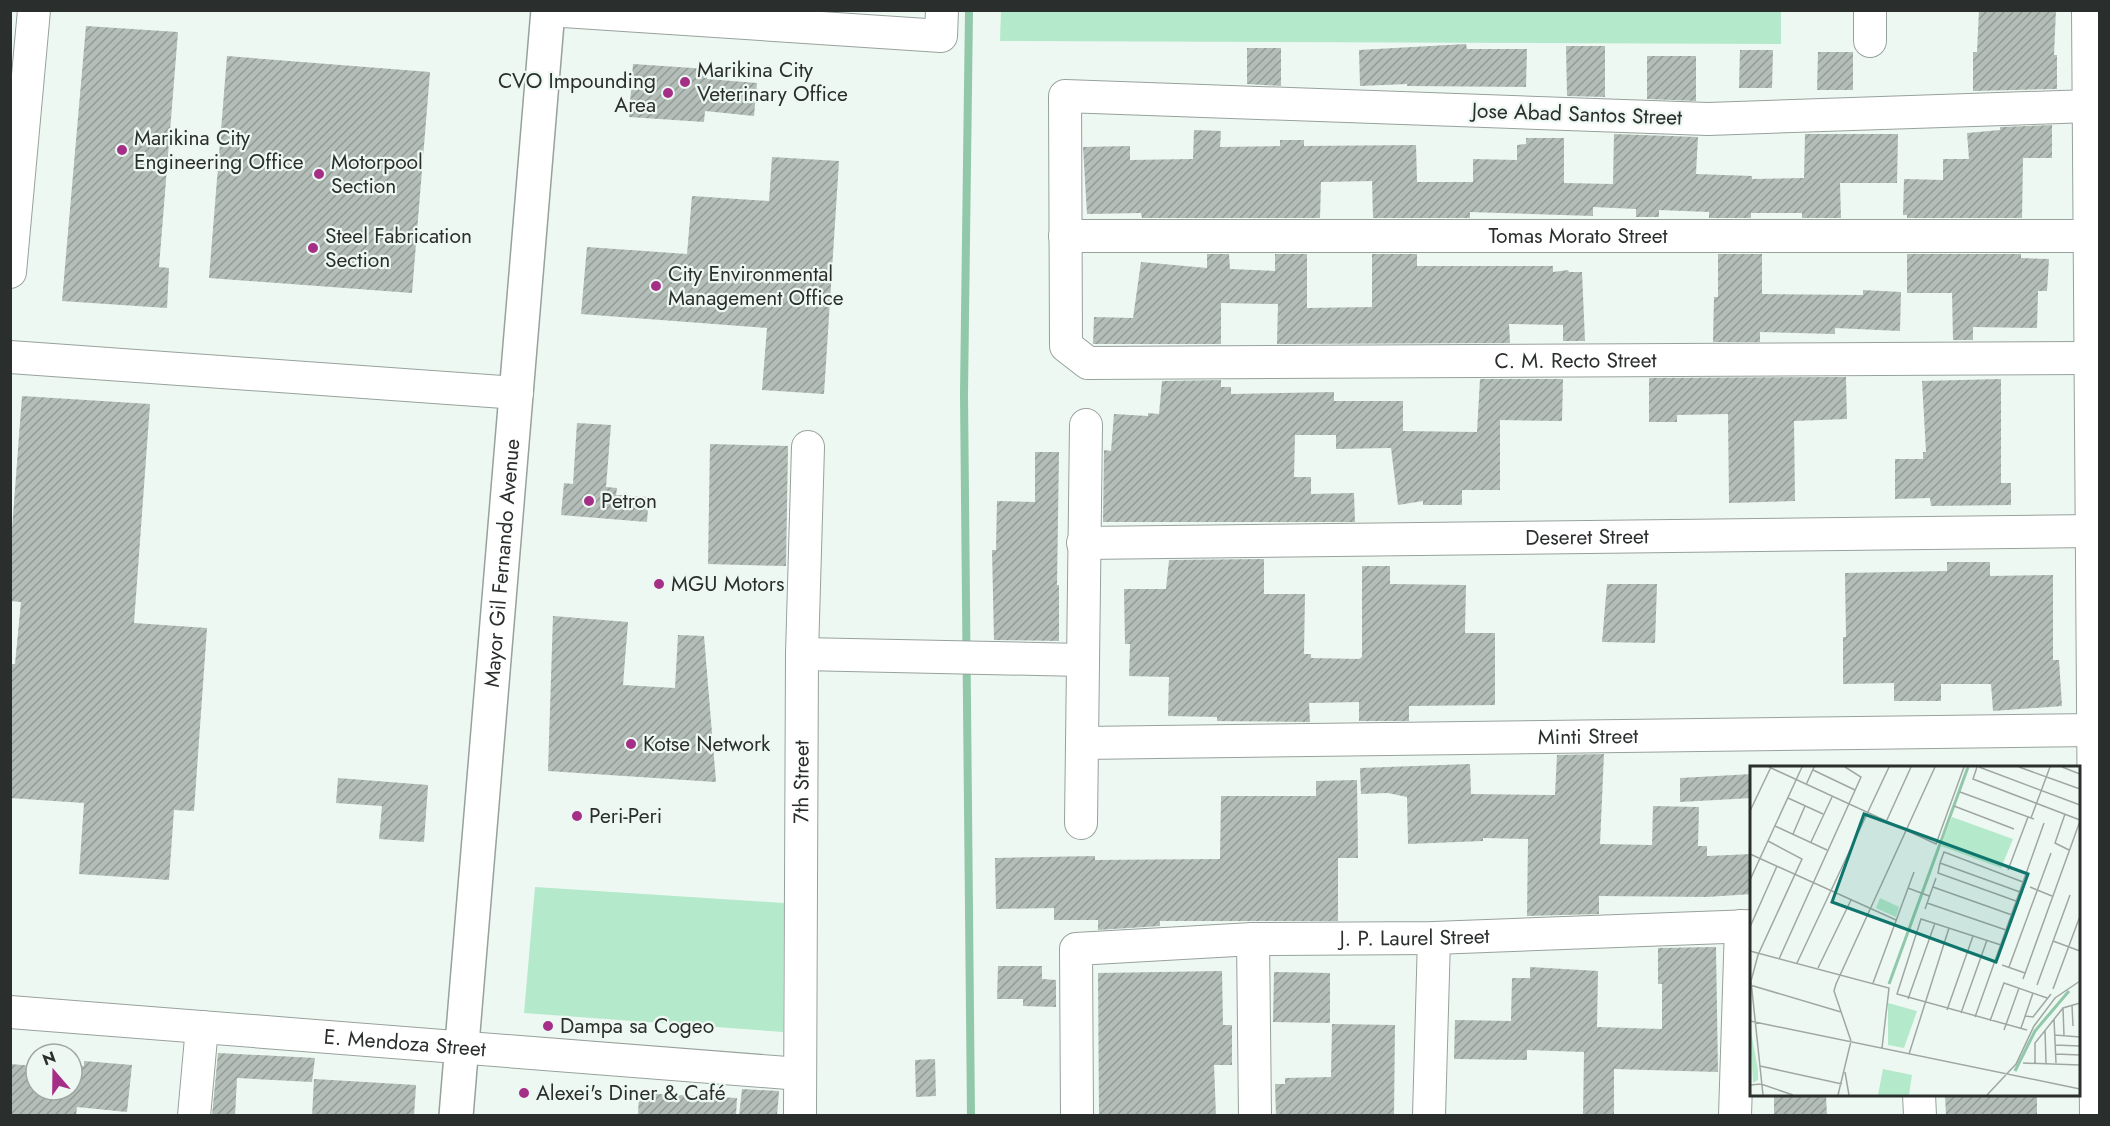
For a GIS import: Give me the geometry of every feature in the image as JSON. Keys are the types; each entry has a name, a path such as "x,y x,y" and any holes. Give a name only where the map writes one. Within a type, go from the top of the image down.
{"street":[{"path":"10,272 34,10"},
{"path":"548,10 942,23"},
{"name":"Mayor Gil Fernando Avenue","path":"456,1116 548,10"},
{"path":"2088,10 2094,730 2087,920 2096,1116"},
{"name":"Jose Abad Santos Street","path":"1065,236 1065,96 1708,119 2089,106"},
{"name":"Tomas Morato Street","path":"1065,236 2091,236"},
{"name":"C. M. Recto Street","path":"1065,236 1066,346 1088,363 2091,358"},
{"path":"10,357 517,393"},
{"path":"1082,824 1083,543 1086,425"},
{"name":"7th Street","path":"801,1116 802,654 808,447"},
{"name":"Deseret Street","path":"1083,543 2092,531"},
{"path":"802,654 1082,660"},
{"name":"Minti Street","path":"1082,743 2094,730"},
{"path":"1735,1116 1746,926"},
{"name":"J. P. Laurel Street","path":"1077,1116 1076,949 1253,939 1434,938 1746,926"},
{"path":"1429,1116 1434,938"},
{"path":"1253,939 1255,1116"},
{"name":"E. Mendoza Street","path":"10,1012 800,1074"},
{"path":"194,1116 202,1027"},
{"path":"1919,1096 1920,1116"}],"green space":[{"path":"1001,10 1781,10 1781,44 1000,41"},
{"path":"535,887 784,903 783,1032 524,1013"}],"building":[{"path":"1979,10 2056,10 2054,55 2057,55 2057,89 1973,91 1973,52 1977,52"},
{"name":"Marikina City Engineering Office","path":"86,26 178,32 159,267 169,268 167,308 62,301"},
{"path":"1466,44 1467,49 1527,49 1526,87 1407,86 1407,84 1360,86 1359,50"},
{"path":"1566,46 1605,46 1605,97 1567,96"},
{"path":"1247,48 1281,48 1281,86 1247,84"},
{"path":"1740,50 1773,50 1772,88 1739,88"},
{"path":"1818,52 1853,52 1853,90 1817,90"},
{"path":"227,56 430,72 412,293 209,278"},
{"path":"1647,56 1696,56 1696,101 1647,99"},
{"name":"CVO Impounding Area","path":"633,64 708,69 707,79 757,83 754,116 705,111 704,122 629,117"},
{"path":"2052,125 2052,158 2023,158 2022,218 1907,218 1907,215 1903,215 1904,179 1943,180 1943,159 1969,159 1967,133 2000,130 2000,127"},
{"path":"1194,130 1221,131 1220,147 1280,146 1280,140 1304,140 1304,146 1416,145 1417,182 1473,182 1473,159 1517,160 1517,145 1526,144 1526,138 1564,138 1564,183 1613,184 1614,134 1698,137 1696,174 1752,176 1752,179 1804,178 1805,134 1898,134 1897,183 1840,183 1841,218 1802,218 1802,213 1751,213 1751,218 1709,218 1709,212 1659,210 1659,217 1636,217 1636,209 1593,207 1593,216 1470,212 1470,218 1373,218 1372,181 1321,182 1320,218 1142,218 1141,213 1087,214 1083,147 1130,146 1130,160 1193,159"},
{"path":"772,157 839,161 824,394 762,390 767,328 581,314 587,247 687,254 692,196 769,201"},
{"path":"1207,254 1229,254 1230,269 1275,271 1275,254 1307,254 1307,308 1372,307 1372,254 1417,254 1417,266 1553,266 1553,272 1568,270 1569,272 1582,272 1585,341 1563,341 1563,325 1509,324 1510,343 1277,344 1278,304 1221,303 1221,344 1093,344 1094,317 1133,318 1141,262 1207,268"},
{"path":"1718,254 1762,254 1762,294 1863,295 1863,290 1901,292 1900,331 1835,328 1835,334 1760,332 1760,342 1713,342 1714,297 1718,297"},
{"path":"1907,254 2021,254 2021,258 2049,259 2047,291 2038,291 2037,328 1973,327 1973,340 1953,340 1952,293 1907,293"},
{"path":"1846,377 1847,419 1794,421 1795,501 1729,503 1728,414 1677,415 1677,422 1649,422 1649,378"},
{"path":"1480,379 1563,379 1562,421 1500,420 1500,490 1462,490 1462,505 1423,505 1423,501 1398,505 1391,448 1336,449 1336,435 1295,435 1294,477 1311,477 1311,494 1354,493 1355,522 1103,522 1104,450 1111,451 1114,414 1148,416 1148,413 1159,414 1162,381 1221,380 1221,387 1231,387 1231,394 1334,392 1334,401 1403,401 1403,431 1477,432"},
{"path":"2001,379 2001,483 2011,483 2011,505 1931,506 1930,498 1895,499 1895,459 1923,459 1923,452 1926,452 1922,381"},
{"path":"22,396 150,404 134,623 207,628 194,811 174,810 169,880 79,874 84,803 10,798 10,664 15,664 21,602 10,601 10,556"},
{"path":"577,423 611,425 606,487 617,488 616,495 649,497 647,522 561,515 564,483 573,484"},
{"path":"710,444 788,446 786,566 708,564"},
{"path":"1035,452 1059,452 1057,585 1059,585 1059,641 994,640 992,550 996,550 997,501 1035,502"},
{"path":"1264,559 1264,594 1305,594 1304,654 1311,654 1311,658 1359,659 1362,657 1362,566 1390,566 1390,584 1466,585 1465,633 1495,633 1495,705 1409,706 1409,721 1359,721 1359,702 1309,703 1310,722 1217,721 1217,717 1168,716 1169,677 1129,676 1130,644 1125,644 1124,589 1166,589 1169,560"},
{"path":"1947,562 1990,562 1990,576 2053,575 2053,660 2059,660 2062,706 1993,711 1991,684 1941,684 1941,701 1894,701 1894,683 1843,684 1843,637 1846,637 1845,573 1947,571"},
{"path":"1607,584 1657,584 1655,643 1602,642"},
{"path":"553,616 628,622 623,685 675,688 678,635 704,636 716,782 548,771"},
{"path":"1604,754 1600,844 1652,845 1653,806 1699,807 1698,846 1707,846 1707,856 1750,854 1750,894 1707,897 1599,896 1599,914 1527,916 1528,839 1483,838 1483,841 1408,844 1407,797 1388,793 1361,794 1360,768 1470,764 1471,794 1555,795 1557,755"},
{"path":"1750,774 1750,798 1680,802 1680,778"},
{"path":"338,778 428,785 424,842 379,839 382,806 336,803"},
{"path":"1357,780 1358,858 1338,858 1338,921 1160,921 1160,926 1098,930 1098,920 1054,920 1054,908 996,909 995,858 1095,856 1095,860 1220,859 1221,796 1316,796 1316,781"},
{"path":"1716,947 1718,1072 1614,1069 1614,1116 1583,1116 1584,1052 1527,1050 1527,1060 1454,1059 1455,1020 1511,1021 1512,978 1530,978 1530,967 1598,971 1597,1027 1662,1029 1662,984 1658,984 1658,948"},
{"path":"998,966 1042,966 1042,979 1056,980 1056,1007 1023,1006 1023,999 997,999"},
{"path":"1222,971 1223,1025 1232,1025 1232,1065 1214,1065 1216,1116 1099,1116 1098,973"},
{"path":"1274,972 1330,973 1330,1023 1273,1022"},
{"path":"1332,1024 1395,1025 1394,1116 1276,1116 1275,1084 1285,1084 1285,1078 1331,1077"},
{"path":"218,1053 315,1058 312,1082 237,1078 235,1116 212,1116"},
{"path":"935,1059 936,1096 916,1097 915,1060"},
{"path":"84,1061 132,1065 127,1112 77,1107 76,1116 10,1116 10,1064 24,1065 24,1102 84,1102"},
{"path":"314,1079 416,1085 414,1116 312,1116"},
{"path":"742,1089 779,1091 777,1116 739,1116"},
{"path":"639,1093 737,1098 736,1116 638,1116"},
{"path":"1774,1096 1826,1096 1827,1116 1774,1116"},
{"path":"1945,1096 2037,1096 2037,1116 1946,1116"}],"waterway":[{"path":"969,10 964,394 971,1116"}],"place":[{"name":"Marikina City Veterinary Office","path":"685,82"},
{"name":"CVO Impounding Area","path":"668,93"},
{"name":"Marikina City Engineering Office","path":"122,150"},
{"name":"Motorpool Section","path":"319,174"},
{"name":"Steel Fabrication Section","path":"313,248"},
{"name":"City Environmental Management Office","path":"656,286"},
{"name":"Petron","path":"589,501"},
{"name":"MGU Motors","path":"659,584"},
{"name":"Kotse Network","path":"631,744"},
{"name":"Peri-Peri","path":"577,816"},
{"name":"Dampa sa Cogeo","path":"548,1026"},
{"name":"Alexei's Diner & Café","path":"524,1093"}]}
